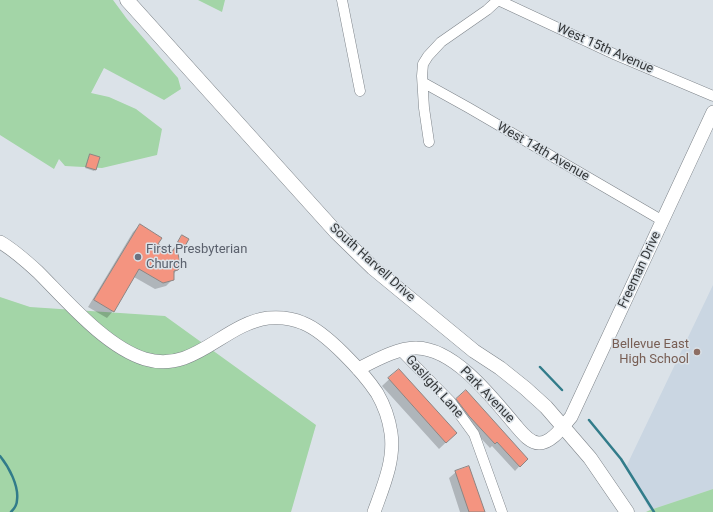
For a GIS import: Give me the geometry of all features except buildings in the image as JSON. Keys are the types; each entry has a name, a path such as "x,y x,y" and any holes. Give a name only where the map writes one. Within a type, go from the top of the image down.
{"main road":[{"name":"South Harvell Drive","path":"127,0 336,232 373,268 474,351 500,368 525,388 546,407 590,458 627,512"}],"street":[{"path":"342,0 360,90"},
{"path":"429,142 424,108 424,83 422,76 424,64 428,56 441,42 487,10 498,0"},
{"name":"West 15th Avenue","path":"498,0 616,55 713,96"},
{"name":"West 14th Avenue","path":"424,83 663,220"},
{"name":"Freeman Drive","path":"563,426 571,417 713,112"},
{"path":"0,242 28,262 107,339 131,353 144,358 159,361 180,360 195,354 243,325 257,320 282,318 303,322 328,338 358,370 376,393 388,420 392,444 390,461 385,481 374,512"},
{"name":"Park Avenue","path":"358,370 370,362 400,350 425,348 436,352 454,363 473,378 528,438 536,443 545,442 563,426"},
{"name":"Gaslight Lane","path":"400,350 450,401 474,434 502,512"}],"shaded area":[{"name":"Bellevue East High School","path":"713,285 713,489 650,510 626,467"}],"green space":[{"path":"0,0 113,0 127,19 178,78 181,89 164,100 104,68 91,93 109,97 136,109 162,129 157,155 102,168 65,166 59,159 54,169 0,135"},
{"path":"198,0 225,0 222,12"},
{"path":"0,297 30,307 165,316 316,425 291,512 0,512"},
{"path":"713,489 713,512 646,512 650,510"}],"waterway":[{"path":"540,367 562,390"},
{"path":"589,420 621,459 654,512"},
{"path":"0,456 10,471 15,483 17,495 16,504 11,512"}],"place":[{"name":"First Presbyterian Church","path":"138,257"},
{"name":"Bellevue East High School","path":"697,352"}]}
